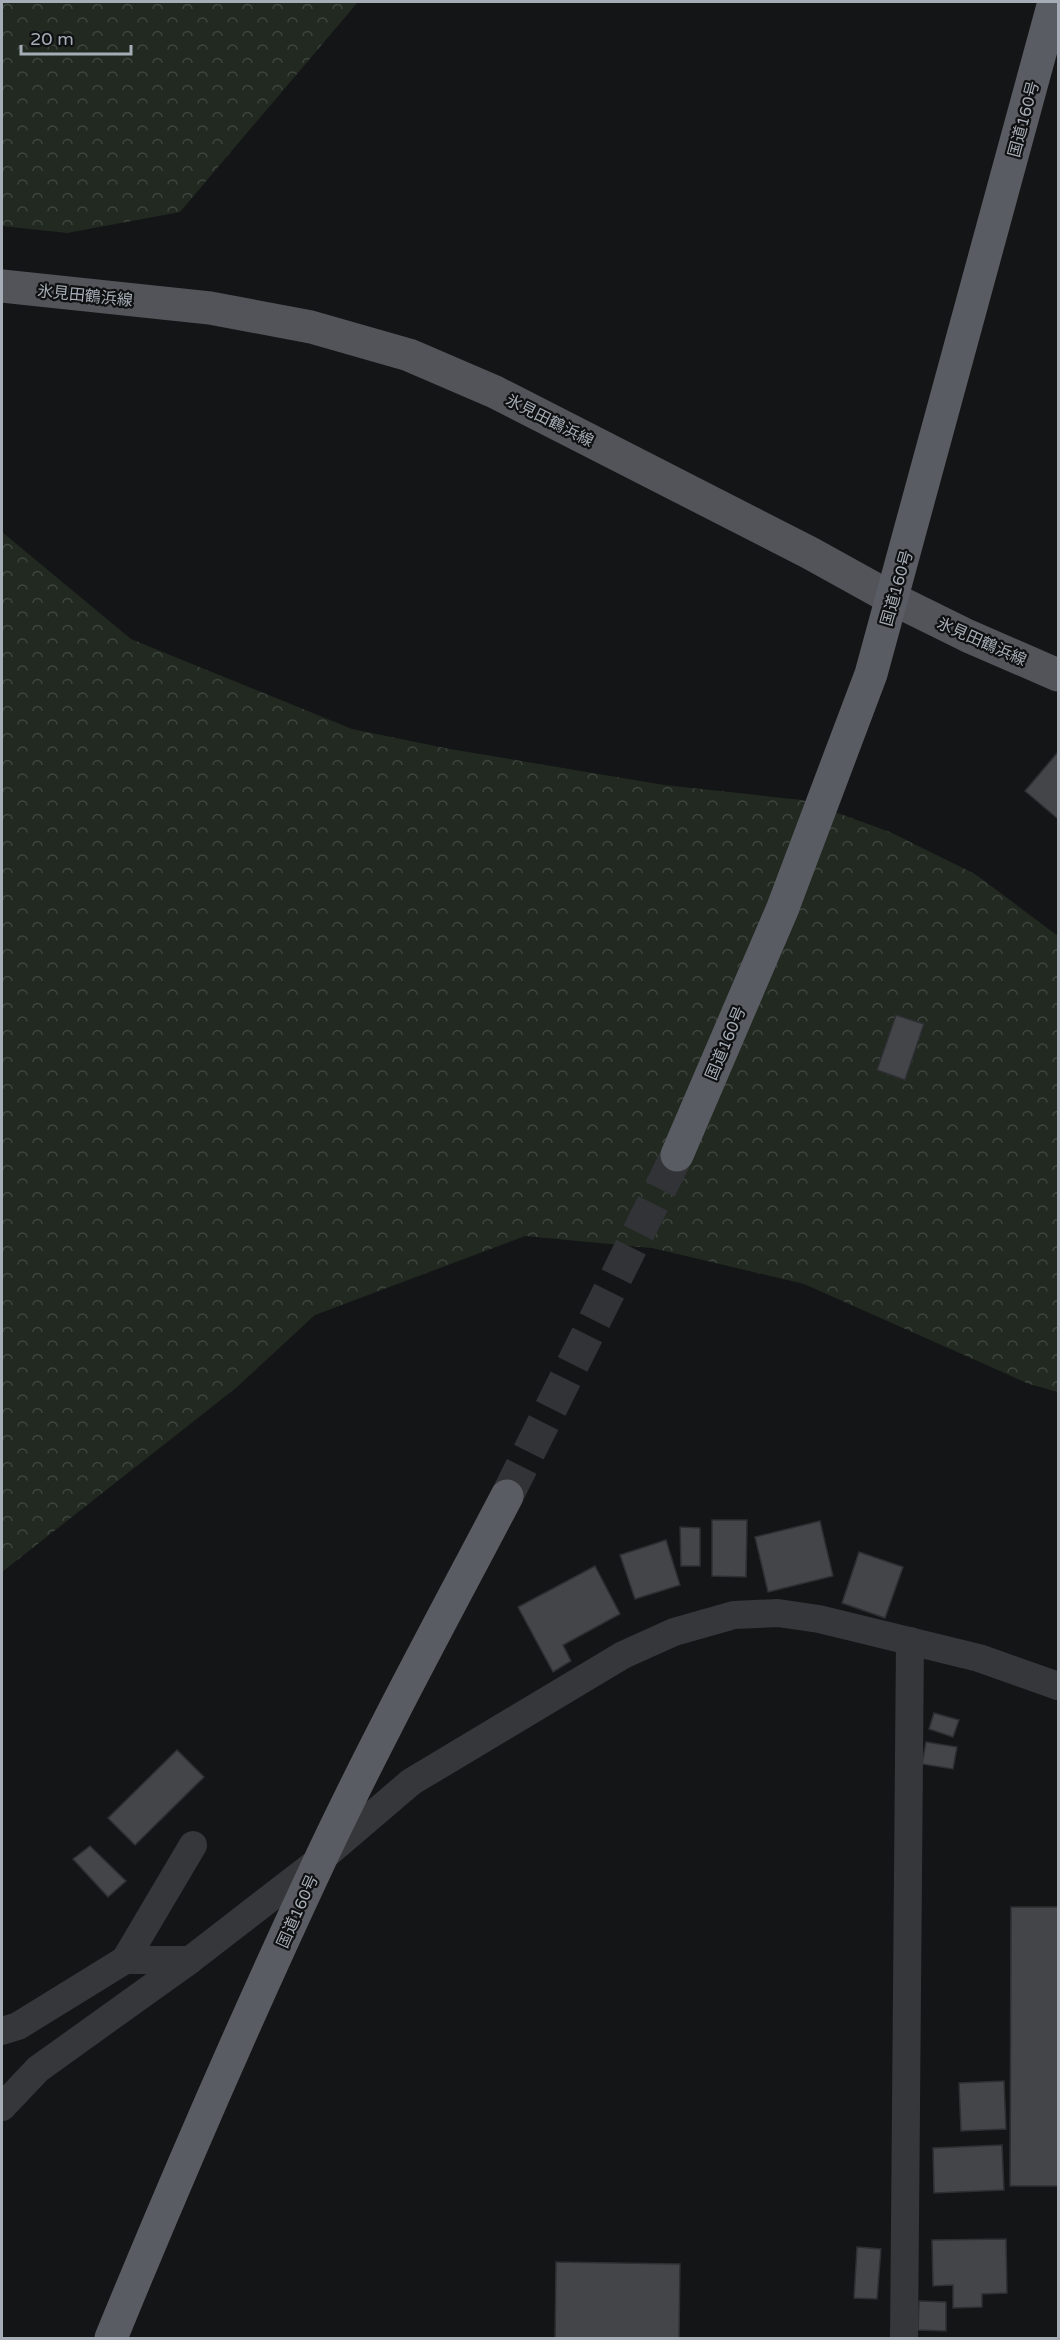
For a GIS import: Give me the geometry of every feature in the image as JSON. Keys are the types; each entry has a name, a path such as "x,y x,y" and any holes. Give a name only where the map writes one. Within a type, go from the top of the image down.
{"highway":[{"name":"国道160号","path":"677,1155 782,910 871,674 1052,11"},
{"name":"国道160号","path":"111,2338 171,2192 322,1858 418,1665 507,1496"}],"main road":[{"name":"氷見田鶴浜線","path":"2,286 210,308 311,327 409,355 506,398 968,636 1059,675"}],"street":[{"path":"2,2107 38,2069 190,1960 322,1858 411,1782 623,1655 674,1632 734,1615 778,1613 819,1619 979,1658 1059,1686"},
{"path":"904,2338 910,1641"},
{"path":"2,2031 18,2026 125,1960 193,1845"},
{"path":"125,1960 190,1960"}],"green space":[{"path":"2,2 358,2 180,212 67,233 2,226"},
{"path":"2,532 131,639 352,729 450,749 664,785 802,800 890,832 975,874 1058,936 1058,1392 1029,1384 804,1284 652,1248 525,1236 315,1315 236,1388 2,1572"}],"building":[{"path":"1058,752 1058,819 1025,791"},
{"path":"896,1015 924,1024 905,1080 877,1070"},
{"path":"712,1520 747,1520 746,1577 712,1576"},
{"path":"820,1521 833,1576 768,1592 755,1537"},
{"path":"680,1527 700,1528 700,1566 681,1566"},
{"path":"666,1540 680,1585 635,1599 620,1555"},
{"path":"859,1552 903,1567 885,1618 842,1603"},
{"path":"595,1566 620,1614 563,1645 571,1661 553,1672 518,1607"},
{"path":"934,1713 959,1720 953,1737 929,1729"},
{"path":"926,1742 957,1747 953,1769 922,1764"},
{"path":"177,1750 204,1777 135,1845 108,1818"},
{"path":"90,1846 126,1881 108,1897 73,1859"},
{"path":"1011,1907 1058,1907 1058,2186 1010,2186"},
{"path":"1004,2081 1006,2129 961,2131 959,2083"},
{"path":"1002,2145 1004,2190 934,2193 933,2148"},
{"path":"1006,2239 1007,2293 982,2294 982,2307 953,2308 953,2285 933,2286 932,2240"},
{"path":"857,2247 881,2249 877,2299 854,2298"},
{"path":"556,2262 680,2264 679,2338 555,2338"},
{"path":"919,2301 946,2302 946,2331 918,2330"}],"tunnel":[{"path":"507,1496 677,1155"}]}
